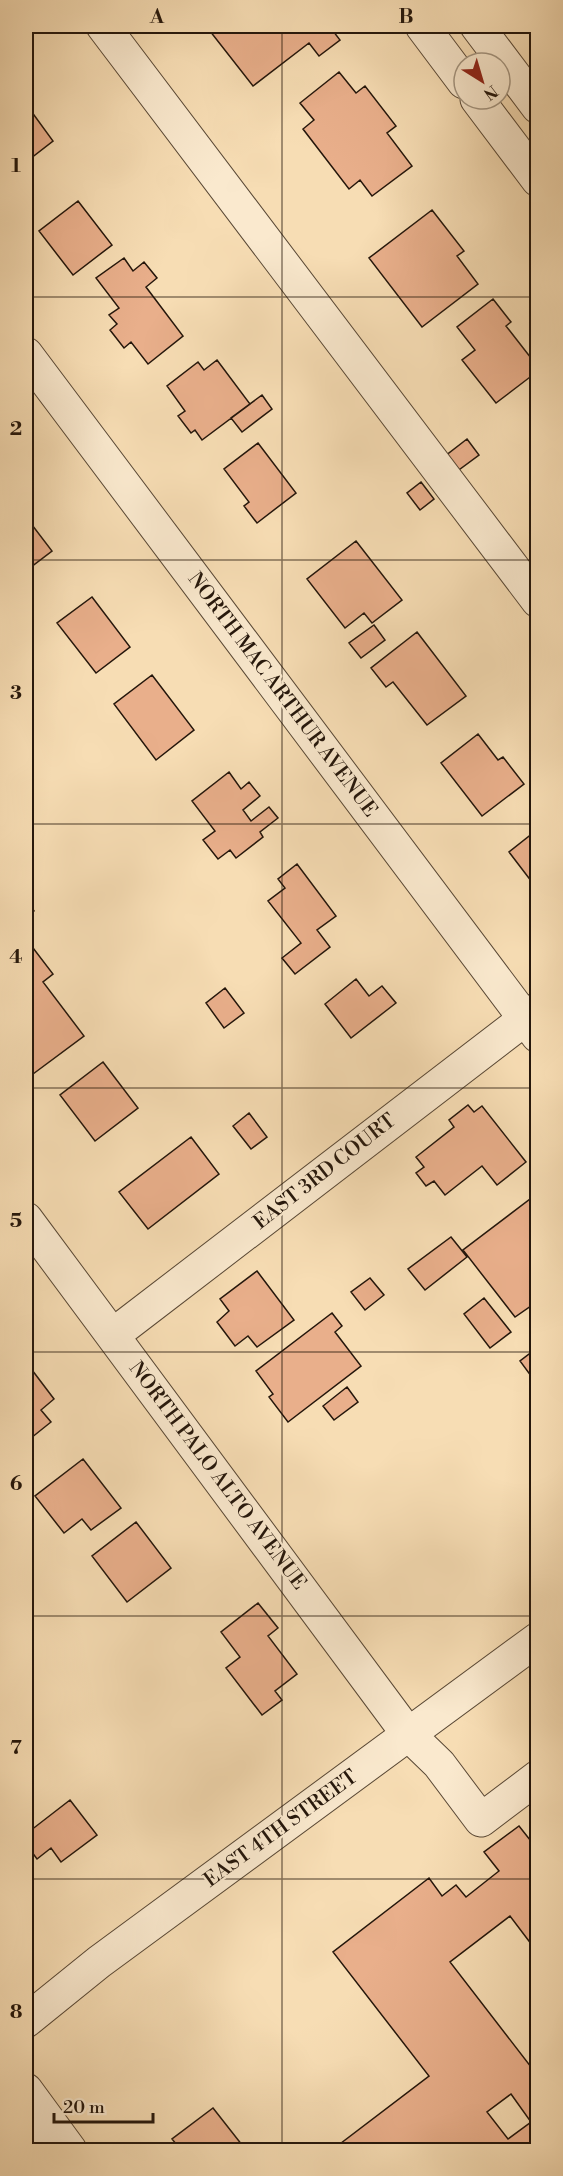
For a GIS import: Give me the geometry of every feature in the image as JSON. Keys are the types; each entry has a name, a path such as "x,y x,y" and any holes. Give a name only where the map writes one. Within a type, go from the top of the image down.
{"street":[{"path":"103,26 537,602"},
{"path":"422,26 452,66"},
{"path":"477,26 537,107"},
{"path":"486,111 537,180"},
{"name":"NORTH MAC ARTHUR AVENUE","path":"26,354 533,1021"},
{"name":"EAST 3RD COURT","path":"112,1335 533,1021"},
{"name":"NORTH PALO ALTO AVENUE","path":"26,1219 408,1734 439,1764 482,1820 537,1777"},
{"name":"EAST 4TH STREET","path":"26,2020 99,1962 537,1639"},
{"path":"26,2091 61,2138 26,2151"}],"building":[{"path":"206,26 332,26 330,27 340,40 319,56 309,43 253,86"},
{"path":"339,72 356,93 365,86 396,126 387,133 412,166 372,196 360,180 349,189 303,129 314,120 300,103"},
{"path":"26,104 53,141 26,162"},
{"path":"78,201 112,245 73,275 39,231"},
{"path":"432,210 464,251 457,256 478,284 422,327 369,258"},
{"path":"124,258 133,271 144,262 157,278 146,287 183,336 148,364 131,342 124,348 110,330 117,324 109,315 119,308 96,278"},
{"path":"493,299 511,322 506,326 538,367 538,371 496,403 462,360 475,350 457,327"},
{"path":"217,360 250,404 202,440 195,430 191,433 178,416 185,411 167,386 198,362 204,370"},
{"path":"262,395 272,409 242,432 231,418"},
{"path":"467,439 479,455 452,475 440,460"},
{"path":"258,443 296,493 257,523 244,506 249,502 224,469"},
{"path":"421,482 434,499 420,510 407,493"},
{"path":"26,517 52,551 27,570 26,568"},
{"path":"356,541 402,600 372,623 364,613 345,628 307,579"},
{"path":"92,597 130,647 96,673 57,623"},
{"path":"374,625 385,640 361,658 349,643"},
{"path":"417,632 466,696 427,725 393,682 386,687 371,668"},
{"path":"152,675 194,730 156,760 114,704"},
{"path":"478,734 498,760 503,757 524,784 482,816 441,763"},
{"path":"229,772 241,789 249,782 260,796 243,810 251,821 269,807 278,818 260,832 263,837 236,858 230,850 218,859 203,840 215,831 192,801"},
{"path":"533,833 538,838 538,890 509,852"},
{"path":"297,864 336,916 317,930 330,947 295,974 282,958 301,943 268,901 285,888 278,879"},
{"path":"26,900 34,911 26,918"},
{"path":"30,944 53,974 43,982 84,1036 33,1074 26,1064 26,947"},
{"path":"356,979 369,996 382,986 396,1003 351,1038 325,1004"},
{"path":"225,988 244,1013 224,1028 206,1003"},
{"path":"103,1062 138,1108 95,1141 60,1095"},
{"path":"468,1105 474,1112 482,1106 526,1162 497,1185 482,1166 445,1195 434,1181 426,1186 416,1173 424,1167 416,1157 454,1127 449,1120"},
{"path":"249,1113 267,1137 251,1149 233,1126"},
{"path":"191,1137 219,1174 148,1229 119,1192"},
{"path":"538,1193 538,1301 515,1317 463,1250"},
{"path":"451,1237 467,1257 425,1290 408,1269"},
{"path":"257,1271 294,1320 257,1347 248,1336 235,1346 217,1322 229,1311 220,1299"},
{"path":"370,1278 384,1295 365,1310 351,1292"},
{"path":"484,1298 511,1332 490,1348 464,1314"},
{"path":"332,1313 342,1326 335,1332 361,1366 288,1422 269,1397 273,1394 256,1371"},
{"path":"537,1348 538,1377 534,1380 520,1361"},
{"path":"26,1362 54,1399 41,1410 51,1422 26,1442"},
{"path":"347,1387 358,1402 334,1420 323,1406"},
{"path":"83,1459 121,1508 91,1530 82,1519 64,1533 35,1496"},
{"path":"136,1522 171,1568 127,1602 92,1556"},
{"path":"258,1603 278,1628 268,1636 297,1674 275,1691 282,1700 262,1715 226,1668 240,1657 221,1632"},
{"path":"70,1800 97,1835 61,1862 51,1848 37,1859 26,1844 26,1834"},
{"path":"519,1826 534,1845 538,1842 538,1953 510,1916 450,1962 538,2076 538,2150 332,2150 429,2076 333,1952 429,1878 442,1896 456,1885 466,1897 499,1871 484,1852","holes":["511,2094 531,2122 508,2139 487,2112"]},
{"path":"213,2108 246,2150 181,2150 172,2139"}]}
